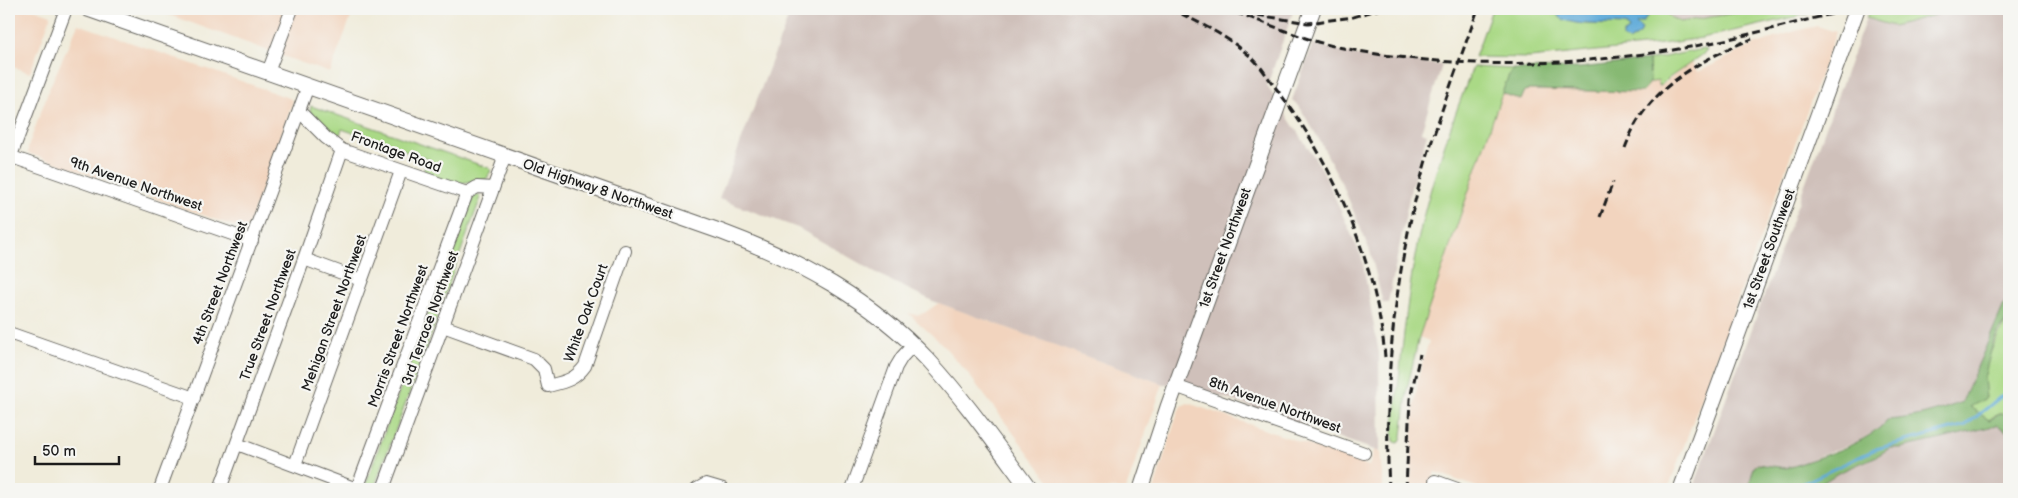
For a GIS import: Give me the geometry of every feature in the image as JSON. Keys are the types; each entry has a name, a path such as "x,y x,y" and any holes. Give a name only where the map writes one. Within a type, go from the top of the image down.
{"street":[{"path":"9,158 66,9"},
{"name":"Old Highway 8 Northwest","path":"88,9 722,232 784,257 848,293 913,345 947,382 1029,489"},
{"path":"268,72 292,9"},
{"name":"1st Street Northwest","path":"1141,489 1175,386 1313,9"},
{"name":"1st Street Southwest","path":"1680,489 1857,9"},
{"name":"4th Street Northwest","path":"160,489 308,86"},
{"name":"Frontage Road","path":"299,110 326,138 342,150 467,193"},
{"name":"True Street Northwest","path":"220,489 342,150"},
{"name":"3rd Terrace Northwest","path":"383,489 505,156"},
{"name":"9th Avenue Northwest","path":"9,158 252,241"},
{"name":"Mehigan Street Northwest","path":"295,465 401,171"},
{"path":"467,193 476,187 493,188"},
{"name":"Morris Street Northwest","path":"357,489 467,193"},
{"name":"White Oak Court","path":"443,326 534,359 544,369 548,386 573,379 579,375 585,366 625,251"},
{"path":"304,259 361,280"},
{"path":"427,302 449,310"},
{"path":"9,333 194,398"},
{"path":"852,489 896,367 913,345"},
{"name":"8th Avenue Northwest","path":"1175,386 1364,453"},
{"path":"237,444 357,489"},
{"path":"1435,481 1457,489"},
{"path":"700,487 710,484 724,489"}],"shaded area":[{"path":"9,9 34,9 51,15 30,73 9,65"},
{"path":"153,9 354,9 330,73"},
{"path":"787,9 1294,9 1267,86 1322,169 1362,258 1379,354 1380,452 1196,388 1192,384 1163,384 933,301 891,281 798,228 719,199 790,13"},
{"path":"1663,9 1760,9 1680,22 1670,17"},
{"path":"1760,9 1837,9 1808,14"},
{"path":"1957,9 2009,9 2009,293 1962,402 1912,419 1887,420 1882,427 1858,441 1794,466 1786,468 1763,464 1751,476 1748,489 1693,489 1866,18 1893,26"},
{"path":"78,24 293,101 248,227 242,229 28,153 28,147 50,87"},
{"path":"1817,26 1836,32 1668,489 1482,489 1435,472 1429,488 1434,489 1411,489 1414,407 1419,374 1429,341 1419,337 1502,93 1521,100 1525,91 1529,90 1642,92 1650,83 1658,80 1660,87 1691,62 1698,72 1754,45 1795,31"},
{"path":"1313,44 1364,57 1442,65 1421,132 1427,134 1411,188 1388,303 1383,303 1370,251 1343,186 1320,141 1299,106 1292,100"},
{"path":"939,303 1163,384 1126,489 1056,489 966,371 942,344 908,313 916,315 924,313"},
{"path":"1188,403 1369,466 1374,450 1380,452 1383,489 1154,489 1178,412 1181,406"},
{"path":"1997,425 2009,433 2009,489 1813,489 1838,473 1877,456 1890,448 1901,448"}],"green space":[{"path":"1492,9 1554,9 1565,20 1584,24 1623,25 1627,26 1629,30 1623,34 1629,41 1636,37 1639,27 1636,24 1651,11 1650,9 1663,9 1670,17 1680,22 1760,9 1808,14 1702,38 1662,44 1530,58 1475,57"},
{"path":"1878,9 1957,9 1893,26 1866,18 1869,11"},
{"path":"1703,49 1707,50 1705,53 1659,87 1658,80 1650,83 1649,60"},
{"path":"1649,60 1650,83 1642,92 1529,90 1525,91 1521,100 1502,93 1509,75 1514,69 1579,68"},
{"path":"1473,67 1514,69 1509,75 1502,93 1419,337 1408,385 1402,436 1400,442 1397,443 1394,441 1393,432 1408,297 1417,244 1440,160"},
{"path":"311,106 491,170 487,179 454,184 423,172 428,159 342,129 338,140 334,140 310,111"},
{"path":"476,194 481,197 443,300 439,301 436,297 473,197"},
{"path":"2009,293 2009,317 1999,330 1993,343 1984,378 1986,398 1970,407 1989,420 2000,414 2009,415 2009,433 1997,425 1901,448 1890,448 1877,456 1838,473 1813,489 1748,489 1754,467 1758,464 1786,468 1794,466 1857,442 1879,428 1887,420 1925,414 1962,402"},
{"path":"431,311 438,316 374,488 369,488 366,483 428,313"},
{"path":"2009,317 2009,415 1998,414 1989,420 1969,407 1986,398 1984,378 1989,356"}],"water":[{"path":"1554,9 1650,9 1651,11 1643,22 1636,24 1642,29 1640,34 1629,41 1623,38 1623,34 1629,30 1627,26 1575,23 1558,16"}],"waterway":[{"path":"1791,489 1876,449 1966,425 2009,390"}],"railway":[{"path":"1171,9 1223,37 1252,58 1296,116 1316,147 1349,215 1362,250 1373,286 1385,357"},
{"path":"1224,9 1323,44 1338,47 1421,60 1506,64 1590,60 1673,50 1854,9"},
{"path":"1257,15 1308,23 1353,17 1380,9"},
{"path":"1389,489 1389,376 1402,263 1424,166 1478,9"},
{"path":"1625,148 1631,132 1638,121 1662,91 1675,80 1705,61 1752,39"},
{"path":"1600,217 1613,182"},
{"path":"1406,489 1410,399 1420,354"}]}
